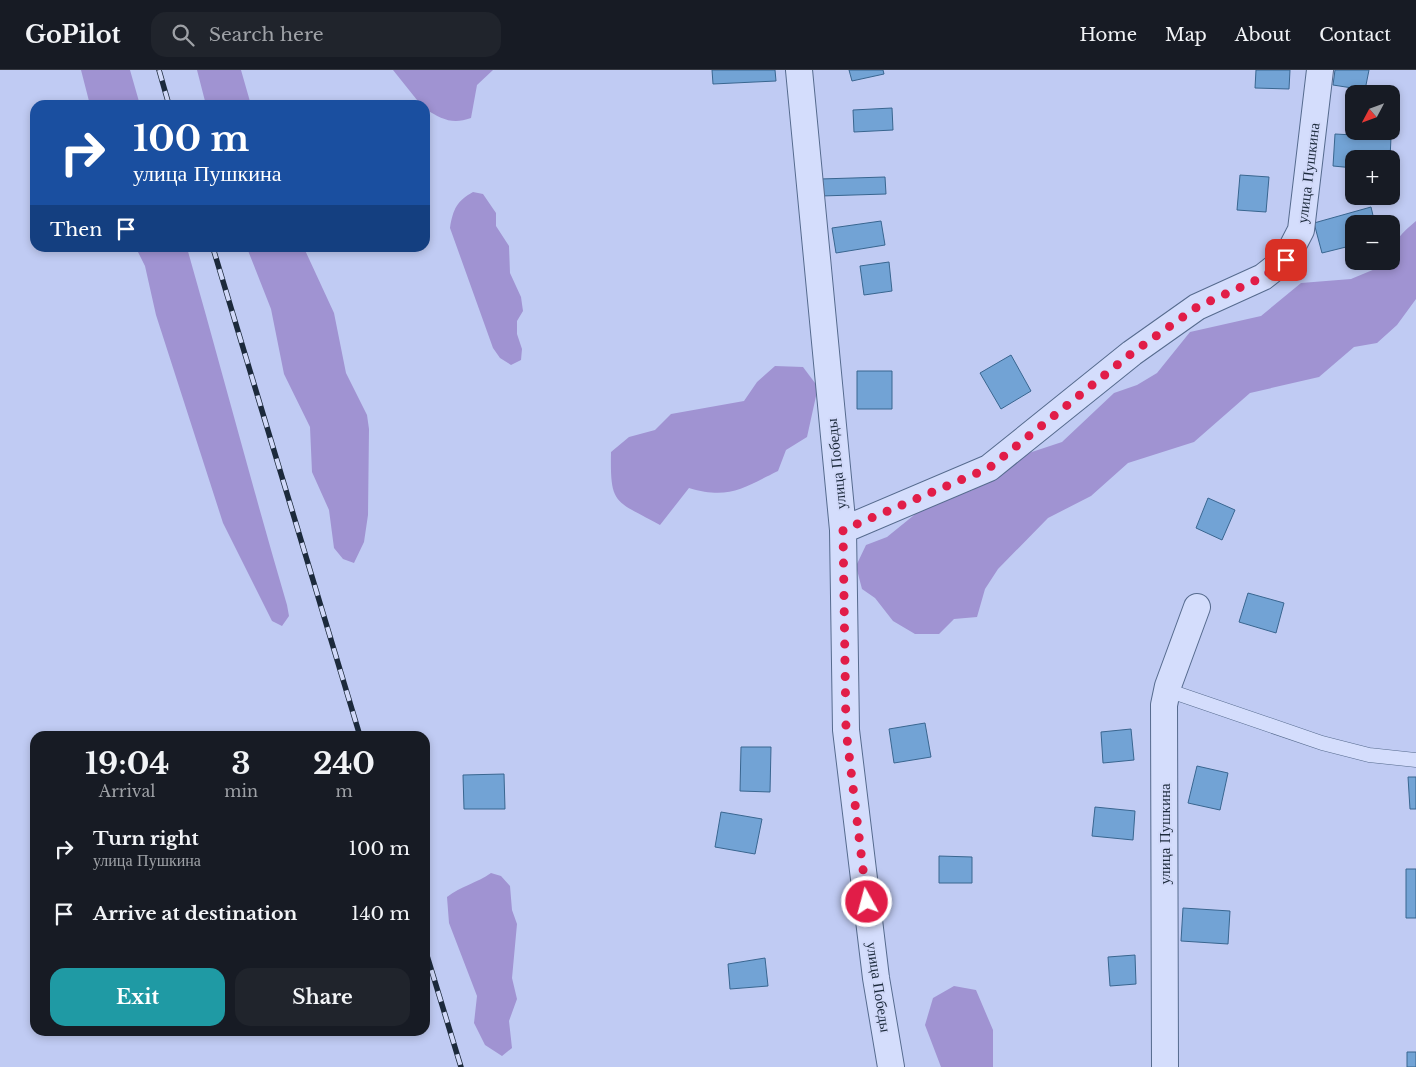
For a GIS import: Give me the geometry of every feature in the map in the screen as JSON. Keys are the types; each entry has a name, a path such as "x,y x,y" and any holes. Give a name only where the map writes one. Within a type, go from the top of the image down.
{"street":[{"name":"улица Победы","path":"799,70 843,530 846,730 876,978 891,1067"},
{"name":"улица Пушкина","path":"843,530 989,468 1132,353 1197,307 1263,277 1286,260 1301,230 1320,70"},
{"name":"улица Пушкина","path":"1165,1067 1164,705 1167,690 1197,608"}],"lane":[{"path":"1167,690 1322,743 1369,755 1416,760"}],"shaded area":[{"path":"81,70 130,70 139,100 89,100"},
{"path":"197,70 241,70 250,100 205,100"},
{"path":"393,70 493,70 477,85 471,118 458,121 447,120 430,112 430,100 417,100"},
{"path":"473,192 483,194 496,213 496,226 509,246 510,273 521,297 523,311 517,321 517,334 522,349 521,360 511,365 500,358 493,348 450,228 459,202"},
{"path":"1416,221 1416,299 1397,325 1377,343 1354,347 1319,377 1250,393 1194,442 1128,463 1091,496 1048,518 998,569 985,589 977,617 954,619 939,634 915,634 893,621 875,598 862,589 856,566 866,545 887,537 924,507 973,490 1014,458 1062,442 1114,393 1137,385 1157,373 1190,332 1261,316 1301,283 1351,279 1373,270 1400,270 1400,237"},
{"path":"138,252 188,252 287,605 289,616 282,626 272,621 223,523 156,315 145,266"},
{"path":"249,252 306,252 334,313 346,373 367,415 369,429 368,515 364,542 354,563 343,559 334,548 329,510 312,472 310,427 284,374 271,309"},
{"path":"775,366 803,367 818,387 807,437 786,450 778,471 745,487 726,492 715,493 689,488 660,525 633,511 618,499 612,483 611,452 629,437 655,430 671,414 744,401 757,382"},
{"path":"491,873 501,876 510,886 512,910 517,924 512,978 517,999 509,1021 512,1048 502,1056 485,1045 474,1023 477,996 449,923 447,897"},
{"path":"954,986 976,990 993,1030 993,1067 941,1067 925,1025 933,998"}],"building":[{"path":"712,70 775,70 776,81 713,84"},
{"path":"849,70 883,70 884,74 852,81"},
{"path":"1256,70 1290,70 1289,89 1255,88"},
{"path":"1335,70 1369,70 1366,85 1345,85 1345,87 1333,85"},
{"path":"892,108 893,130 854,132 853,110"},
{"path":"1335,134 1345,135 1345,140 1391,140 1390,150 1345,150 1345,167 1333,166"},
{"path":"1240,175 1269,177 1266,212 1237,210"},
{"path":"885,177 886,194 821,196 820,179"},
{"path":"1371,207 1373,215 1345,215 1345,247 1322,253 1314,223"},
{"path":"881,221 885,245 836,253 832,228"},
{"path":"889,262 892,291 864,295 860,266"},
{"path":"1011,355 1031,391 1001,409 980,373"},
{"path":"857,371 892,371 892,409 857,409"},
{"path":"1208,498 1235,510 1222,540 1196,528"},
{"path":"1248,593 1284,603 1276,633 1239,622"},
{"path":"925,723 931,757 894,763 889,729"},
{"path":"1131,729 1134,760 1103,763 1101,732"},
{"path":"741,747 771,747 770,792 740,791"},
{"path":"1197,766 1228,773 1220,810 1188,803"},
{"path":"504,774 505,809 464,809 463,775"},
{"path":"1408,777 1416,777 1416,809 1410,809"},
{"path":"1095,807 1135,811 1133,840 1092,836"},
{"path":"721,812 762,819 755,854 715,847"},
{"path":"939,856 972,857 972,883 939,883"},
{"path":"1406,869 1416,869 1416,918 1406,918"},
{"path":"1183,908 1230,911 1228,944 1181,941"},
{"path":"1135,955 1136,984 1110,986 1108,957"},
{"path":"765,958 768,986 730,989 728,964"},
{"path":"1407,1052 1416,1052 1416,1067 1407,1067"}],"railway":[{"path":"159,70 168,100"},
{"path":"214,252 358,731"},
{"path":"430,965 461,1067"}],"route":[{"path":"867,902 846,730 843,530 989,468 1132,353 1197,307 1263,277 1286,260"}]}
